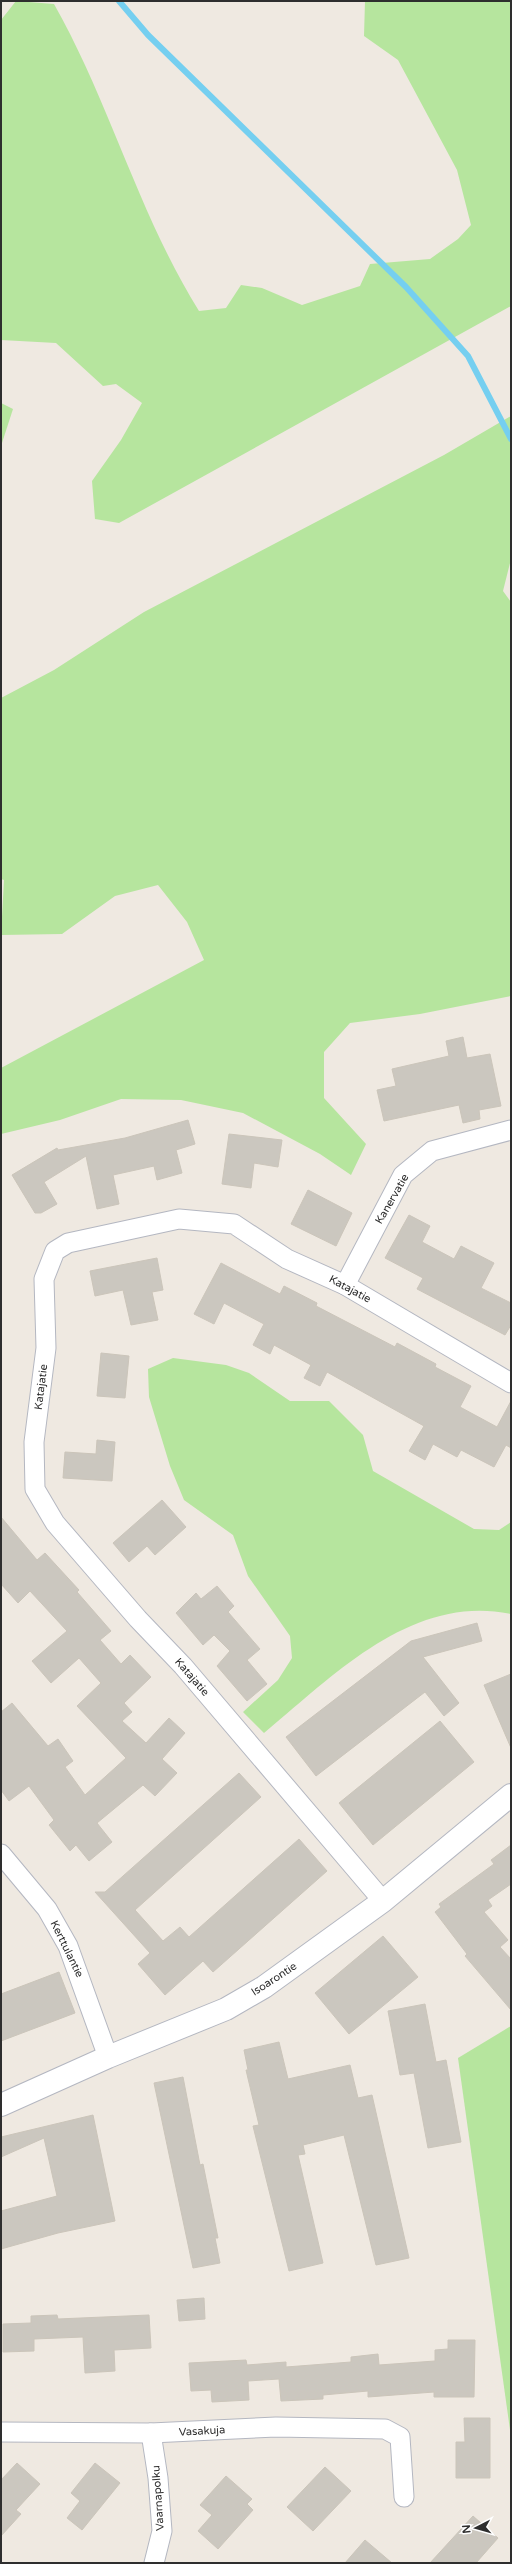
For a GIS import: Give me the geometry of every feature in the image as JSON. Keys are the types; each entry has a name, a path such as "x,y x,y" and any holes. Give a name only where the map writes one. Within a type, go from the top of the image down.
{"street":[{"name":"Kanervatie","path":"345,1285 403,1175 432,1151 511,1130"},
{"name":"Katajatie","path":"383,1901 188,1672 138,1619 55,1523 35,1489 34,1442 46,1348 44,1279 55,1251 68,1243 179,1218 234,1224 288,1259 345,1285 511,1383"},
{"name":"Isoarontie","path":"1,2105 108,2057 238,2002 289,1970 383,1901 511,1795"},
{"name":"Kerttulantie","path":"1,1854 46,1909 68,1946 108,2057"},
{"name":"Vasakuja","path":"1,2432 151,2434 276,2427 350,2427 386,2429 400,2438 404,2497"},
{"name":"Vaarnapolku","path":"151,2434 158,2478 162,2531 154,2563"}],"green space":[{"path":"16,1 54,4 92,80 159,236 199,311 226,308 241,285 262,288 302,305 360,286 370,264 430,259 458,239 471,225 457,170 398,60 364,36 365,1 511,1 511,306 119,523 95,519 92,481 121,440 142,403 116,384 103,386 56,343 1,340 1,20"},
{"path":"1,403 13,409 1,446"},
{"path":"511,416 511,559 503,591 511,602 511,996 420,1014 350,1023 324,1052 324,1098 366,1144 351,1175 320,1154 243,1113 181,1100 121,1099 60,1120 1,1134 1,1068 204,960 187,922 158,885 115,896 62,934 1,935 4,880 1,879 1,698 54,670 144,612 444,455"},
{"path":"173,1358 226,1365 249,1373 290,1401 329,1401 363,1435 373,1471 474,1529 499,1530 511,1522 511,1614 475,1611 440,1616 408,1627 376,1644 346,1665 264,1733 243,1712 278,1680 292,1658 290,1636 248,1576 233,1535 184,1500 170,1466 149,1397 148,1369"},
{"path":"511,2026 511,2437 458,2058"}],"building":[{"path":"463,1037 467,1058 490,1054 501,1106 479,1110 480,1119 463,1123 459,1105 384,1121 377,1090 396,1086 392,1069 449,1056 446,1041"},
{"path":"188,1120 195,1144 176,1150 182,1173 157,1180 154,1166 113,1175 119,1204 97,1209 86,1156 44,1182 57,1204 41,1213 35,1213 12,1175 57,1148 58,1150 125,1138"},
{"path":"229,1134 282,1140 278,1167 254,1163 251,1188 222,1184"},
{"path":"308,1190 352,1213 336,1246 291,1224"},
{"path":"409,1215 430,1226 422,1242 454,1259 461,1246 494,1263 481,1288 511,1303 511,1325 505,1335 417,1289 423,1278 385,1258"},
{"path":"157,1258 163,1290 152,1292 158,1320 131,1325 123,1290 95,1296 90,1271"},
{"path":"221,1263 280,1294 284,1286 317,1303 316,1306 395,1347 397,1343 436,1364 435,1367 471,1386 460,1407 497,1427 511,1401 511,1448 506,1445 494,1467 461,1450 457,1457 433,1444 425,1460 409,1451 424,1426 327,1372 320,1386 304,1378 311,1365 274,1345 270,1354 253,1345 264,1324 224,1303 214,1324 194,1314"},
{"path":"101,1353 129,1356 125,1398 97,1396"},
{"path":"97,1440 115,1442 112,1481 63,1478 65,1452 96,1454"},
{"path":"162,1500 186,1527 155,1555 147,1546 129,1562 113,1543"},
{"path":"1,1517 37,1560 45,1553 79,1590 77,1592 111,1631 100,1640 121,1664 130,1655 151,1677 124,1703 132,1712 122,1721 146,1743 169,1718 185,1733 162,1759 177,1773 155,1796 143,1785 97,1823 112,1842 89,1861 76,1845 70,1851 49,1825 54,1820 29,1786 9,1801 1,1790 1,1712 12,1703 48,1746 58,1739 73,1761 65,1767 85,1795 126,1758 77,1706 101,1683 79,1658 51,1683 32,1661 67,1631 30,1591 18,1603 1,1584"},
{"path":"217,1586 234,1606 228,1612 260,1649 247,1660 267,1684 247,1701 217,1666 230,1651 214,1635 203,1645 176,1613 196,1593 201,1599"},
{"path":"477,1623 482,1641 423,1657 459,1703 444,1716 425,1692 316,1776 286,1737 411,1641"},
{"path":"511,1674 511,1748 484,1685"},
{"path":"440,1721 474,1762 373,1845 339,1803"},
{"path":"239,1773 261,1797 135,1910 163,1941 180,1927 189,1937 299,1839 327,1871 213,1972 203,1961 165,1995 138,1964 150,1953 95,1892 105,1892"},
{"path":"511,1845 511,1884 488,1900 492,1906 484,1912 508,1940 500,1947 511,1959 511,2010 465,1956 467,1954 435,1912 441,1907 439,1904 494,1864 491,1860"},
{"path":"383,1936 418,1977 349,2034 315,1993"},
{"path":"59,1972 75,2013 1,2041 1,1994"},
{"path":"425,2004 436,2062 446,2060 461,2142 428,2148 414,2073 400,2075 388,2011"},
{"path":"279,2042 288,2079 350,2065 358,2098 372,2095 409,2258 376,2265 344,2135 303,2145 305,2154 298,2155 323,2263 289,2271 253,2126 259,2125 246,2070 248,2070 244,2050"},
{"path":"183,2077 200,2165 203,2164 218,2238 215,2238 220,2263 193,2268 154,2083"},
{"path":"93,2115 115,2221 58,2233 1,2249 1,2211 57,2196 44,2138 1,2157 1,2137"},
{"path":"204,2298 205,2319 179,2321 177,2300"},
{"path":"57,2315 58,2319 149,2315 151,2348 114,2350 115,2371 85,2373 83,2337 34,2339 34,2351 3,2352 3,2324 31,2323 31,2316"},
{"path":"448,2340 475,2340 474,2397 434,2397 434,2392 368,2397 368,2391 323,2395 323,2399 281,2401 279,2379 248,2381 249,2400 212,2402 211,2390 191,2391 189,2363 246,2360 247,2365 286,2362 286,2367 351,2362 351,2357 378,2354 379,2365 435,2361 435,2350 448,2349"},
{"path":"464,2418 490,2418 490,2478 456,2478 456,2442 465,2442"},
{"path":"17,2463 40,2484 16,2510 21,2514 1,2536 1,2480"},
{"path":"95,2463 120,2483 82,2530 67,2518 80,2501 71,2493"},
{"path":"325,2467 351,2491 313,2531 287,2507"},
{"path":"226,2476 252,2499 247,2504 253,2510 218,2549 198,2531 212,2515 200,2505"},
{"path":"473,2516 498,2538 476,2563 430,2563"},
{"path":"365,2540 392,2563 345,2563"}],"waterway":[{"path":"119,1 148,35 406,287 468,356 511,439"}]}
